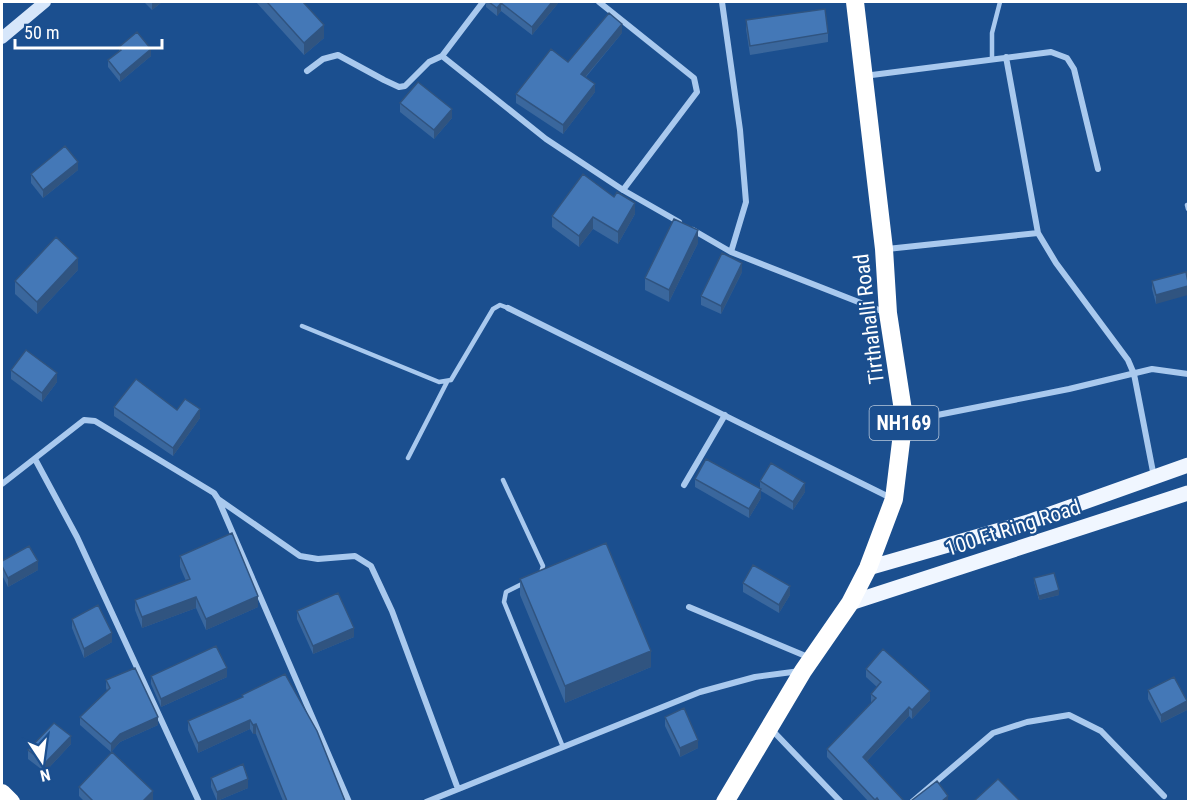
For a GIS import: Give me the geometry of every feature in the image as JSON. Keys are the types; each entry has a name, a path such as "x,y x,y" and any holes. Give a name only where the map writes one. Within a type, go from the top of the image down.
{"highway":[{"name":"Tirthahalli Road","path":"725,801 807,665 850,603 868,568 894,499 904,422 888,313 884,249 855,2"},
{"path":"2,793 11,801"}],"main road":[{"name":"100 Ft Ring Road","path":"868,568 1028,522 1188,465"},
{"name":"100 Ft Ring Road","path":"850,603 1188,493"}],"street":[{"path":"2,38 45,2"},
{"path":"307,71 323,59 338,55 384,80 405,86 429,62 442,56 483,2"},
{"path":"599,2 694,78 697,83 697,92 623,190"},
{"path":"722,2 740,130 746,201 731,252"},
{"path":"864,76 1051,52 1067,58 1074,69 1098,169"},
{"path":"442,56 546,139 623,190 731,252 888,313"},
{"path":"1006,57 1038,233 1056,263 1128,360 1134,374 1154,477"},
{"path":"884,249 1038,233"},
{"path":"508,308 894,499"},
{"path":"904,422 1152,369 1188,374"},
{"path":"684,485 725,416"},
{"path":"2,484 84,420 96,421 214,493 349,801"},
{"path":"35,459 77,537 199,801"},
{"path":"218,499 300,556 318,559 355,556 371,566 392,611 458,789"},
{"path":"689,607 807,665"},
{"path":"426,801 700,692 807,665"},
{"path":"912,801 993,733 1027,722 1069,715 1101,731 1164,796"},
{"path":"769,727 841,801"}],"lane":[{"path":"992,59 992,33 1000,2"},
{"path":"408,458 447,382 451,380 493,309 500,305 508,308"},
{"path":"302,326 439,382 447,382"},
{"path":"503,480 543,566 538,576"},
{"path":"530,580 506,592 503,597 563,747"}],"building":[{"path":"267,2 303,2 324,25 304,43"},
{"path":"489,2 552,2 532,27 501,3 497,8"},
{"path":"825,9 828,33 750,46 746,20"},
{"path":"609,13 622,24 581,74 595,84 563,125 516,94 551,49 568,62"},
{"path":"137,32 151,49 120,75 108,60 121,50 119,47"},
{"path":"418,82 452,109 434,130 400,103"},
{"path":"65,146 78,162 43,190 31,174"},
{"path":"583,174 614,197 617,192 635,203 618,232 593,217 579,236 552,216"},
{"path":"674,219 698,230 669,290 645,278"},
{"path":"56,237 78,258 37,302 15,281"},
{"path":"722,253 742,263 721,306 701,296"},
{"path":"1186,272 1188,286 1156,295 1152,281"},
{"path":"26,350 57,373 42,393 11,370"},
{"path":"136,379 177,410 185,399 200,409 173,448 114,407"},
{"path":"706,459 761,489 749,509 695,479"},
{"path":"771,463 805,483 793,502 760,481"},
{"path":"232,533 258,596 206,619 196,597 142,617 135,600 190,579 180,556"},
{"path":"606,543 651,651 565,686 520,579"},
{"path":"29,546 38,561 8,578 2,561"},
{"path":"753,565 790,586 779,605 743,583"},
{"path":"1054,573 1059,590 1039,596 1034,578"},
{"path":"338,593 354,628 313,646 297,611"},
{"path":"98,605 112,633 84,649 72,619"},
{"path":"216,646 227,668 161,699 151,676"},
{"path":"883,649 930,691 912,710 909,707 863,757 904,801 879,801 877,798 875,800 827,749 876,698 871,694 881,682 866,669"},
{"path":"135,668 158,717 120,734 111,744 80,717 110,688 106,680"},
{"path":"285,674 317,731 345,801 287,801 256,724 253,725 250,720 198,743 188,721 243,697 242,695"},
{"path":"1174,677 1187,701 1161,715 1148,690"},
{"path":"684,708 698,740 680,748 665,717"},
{"path":"54,723 71,736 45,763 28,750"},
{"path":"112,752 153,791 143,801 93,801 79,787"},
{"path":"243,764 248,779 217,792 211,778"},
{"path":"998,779 1020,801 974,801"},
{"path":"937,781 948,796 942,801 911,801"}]}
